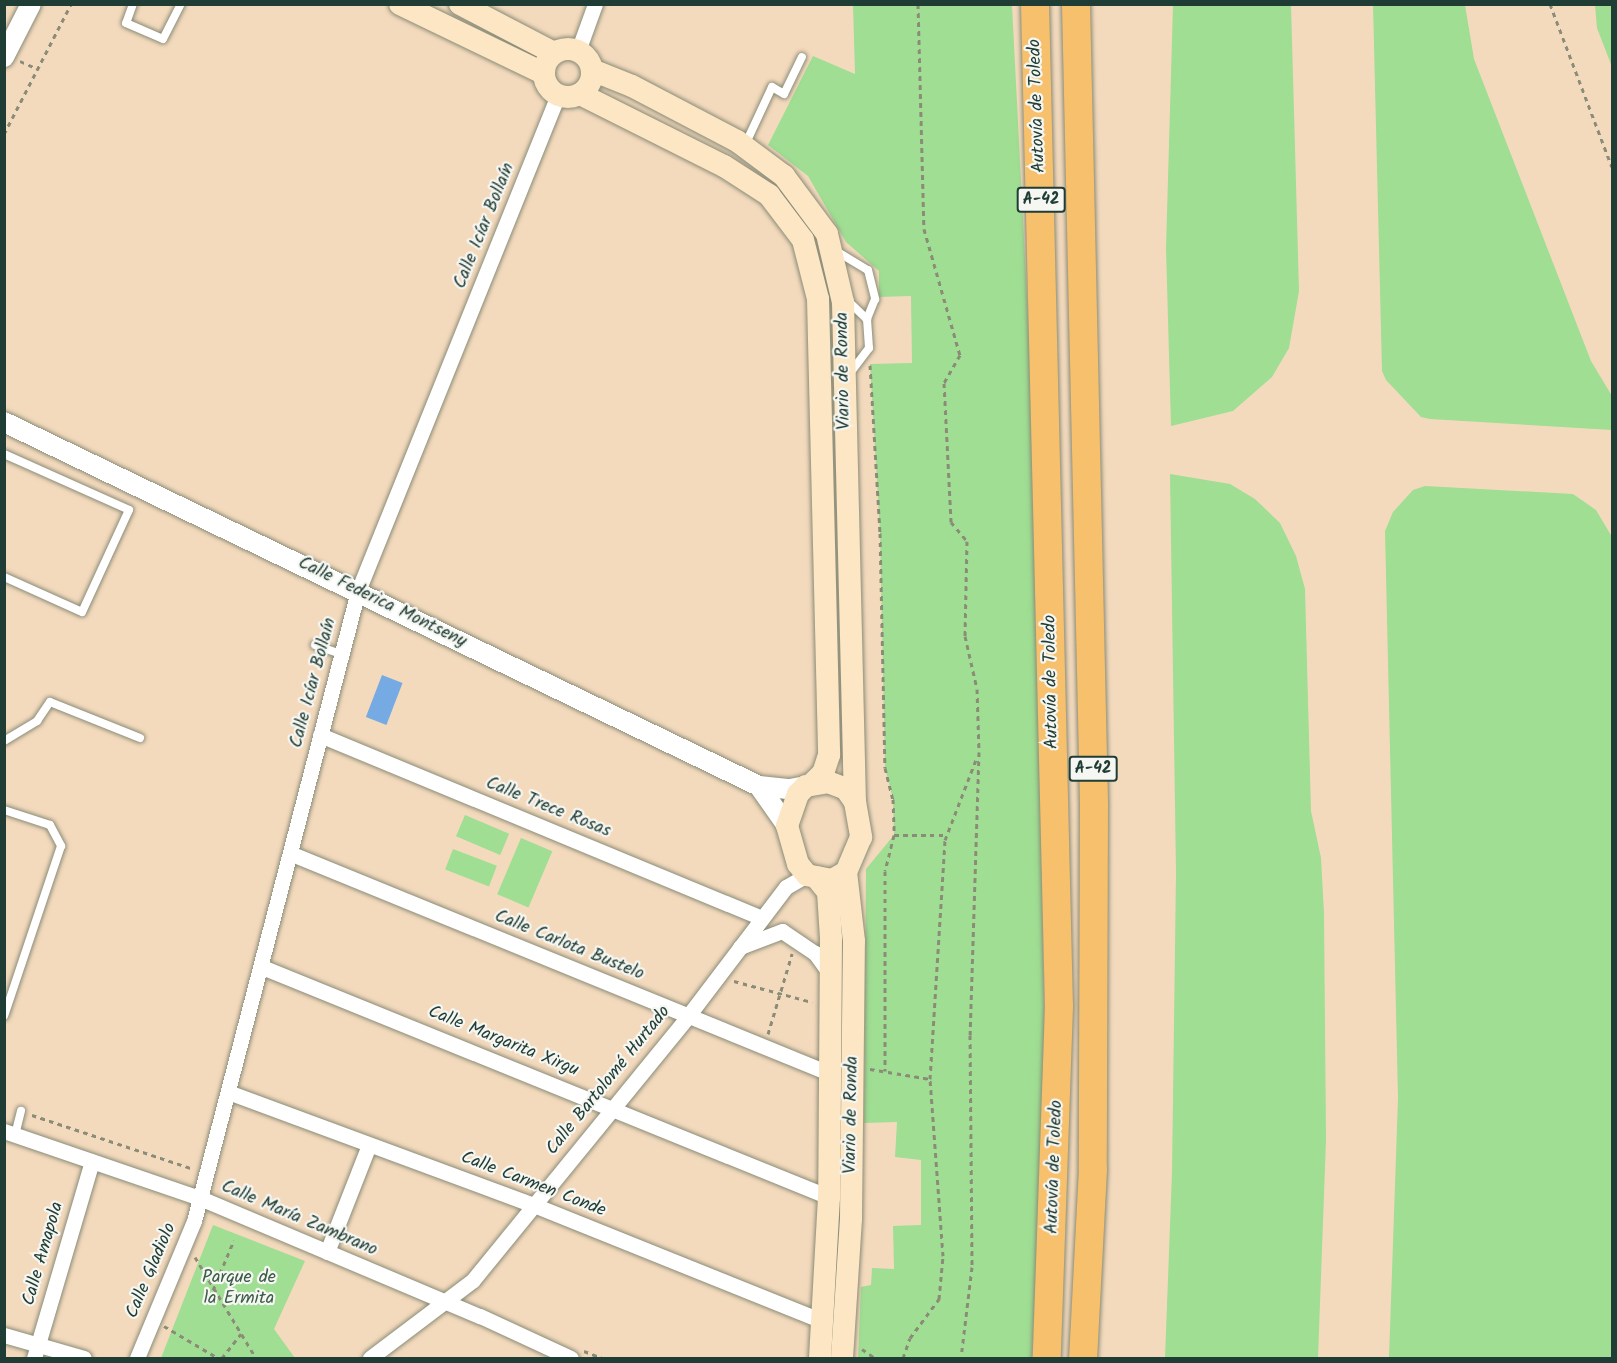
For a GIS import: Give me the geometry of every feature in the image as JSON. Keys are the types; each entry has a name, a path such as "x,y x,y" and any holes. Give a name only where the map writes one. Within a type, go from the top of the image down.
{"highway":[{"name":"Autovía de Toledo","path":"1035,4 1059,1006 1047,1359"},
{"name":"Autovía de Toledo","path":"1076,4 1094,806 1093,1169 1083,1359"}],"main road":[{"path":"400,4 543,73 550,90 569,94 587,87 592,70 578,51 554,53 460,4"},
{"path":"543,73 554,53"},
{"name":"Viario de Ronda","path":"592,70 632,86 744,147 784,176 827,234 841,294 855,802"},
{"name":"Viario de Ronda","path":"569,94 618,110 742,177 769,195 803,240 818,298 829,755 823,773 810,785"},
{"path":"828,782 846,789 855,802 861,837 846,872 832,880 812,876 793,853 787,826 791,808 810,785 828,782"},
{"name":"Viario de Ronda","path":"842,1359 851,1220 853,1066 854,941 846,872"},
{"name":"Viario de Ronda","path":"812,876 828,892 831,1008 829,1197 820,1359"}],"street":[{"path":"4,57 31,4"},
{"path":"578,51 595,4"},
{"name":"Calle Icíar Bollaín","path":"200,1198 292,854 320,735 358,591 569,94"},
{"name":"Calle Federica Montseny","path":"4,422 759,786 790,789 810,785"},
{"name":"Calle Trece Rosas","path":"320,735 762,918"},
{"name":"Calle Federica Montseny","path":"759,786 787,826"},
{"name":"Calle Bartolomé Hurtado","path":"370,1359 473,1280 688,1016 786,887 793,853"},
{"name":"Calle Carlota Bustelo","path":"292,854 831,1074"},
{"name":"Calle Bartolomé Hurtado","path":"786,887 812,876"},
{"path":"740,947 782,931 815,953 830,974"},
{"name":"Calle Margarita Xirgu","path":"262,967 614,1106 829,1197"},
{"name":"Calle Carmen Conde","path":"228,1092 534,1205 822,1321"},
{"name":"Calle María Zambrano","path":"10,1133 200,1198 444,1301 571,1359"},
{"path":"327,1252 369,1144"},
{"name":"Calle Amapola","path":"36,1352 92,1161"},
{"name":"Calle Gladiolo","path":"137,1359 186,1243 200,1198"},
{"path":"4,1335 36,1352 84,1359"}],"lane":[{"path":"133,4 126,23 163,39 181,4"},
{"path":"744,147 772,87 784,94 802,57"},
{"path":"830,248 868,270 875,299 867,319 868,348 844,381"},
{"path":"841,294 867,319"},
{"path":"4,454 129,510 82,612 4,577"},
{"path":"315,645 341,654"},
{"path":"4,741 37,722 50,702 140,738"},
{"path":"4,810 50,825 61,846 4,1016"},
{"path":"10,1133 21,1111"}],"path":[{"path":"4,134 71,4"},
{"path":"918,4 924,229 960,356 944,383 951,522 967,540 965,636 977,689 979,752 972,929 972,1267 961,1359"},
{"path":"1550,4 1612,167"},
{"path":"868,348 880,533 885,768 893,799 894,835 885,871 885,1071"},
{"path":"903,1359 910,1338 939,1299 943,1256 930,1079 947,835 979,752"},
{"path":"894,835 947,835"},
{"path":"764,1047 796,940"},
{"path":"717,977 831,1008"},
{"path":"853,1066 930,1079"},
{"path":"213,1290 234,1240"},
{"path":"186,1243 256,1359"},
{"path":"153,1319 220,1359 241,1334"}],"green space":[{"path":"853,5 1012,5 1031,376 1042,867 1045,1089 1032,1358 858,1358 861,1287 871,1285 872,1268 894,1269 893,1226 921,1225 921,1160 895,1157 897,1122 864,1123 866,869 894,835 893,799 885,768 880,533 870,364 912,363 911,296 879,297 879,271 846,242 808,176 768,145 813,56 855,74"},
{"path":"1173,5 1291,5 1299,291 1289,348 1272,377 1233,411 1171,426 1166,248"},
{"path":"1373,5 1465,5 1474,59 1591,361 1612,396 1612,430 1430,419 1421,417 1386,380 1382,371"},
{"path":"1595,5 1612,5 1612,67 1597,28"},
{"path":"1170,474 1230,484 1255,499 1280,523 1296,556 1305,589 1311,811 1321,858 1324,913 1326,1140 1318,1358 1165,1358 1172,1172 1176,873"},
{"path":"1425,486 1573,494 1596,510 1612,537 1612,1358 1389,1358 1398,1098 1385,531 1393,512 1413,490"},
{"path":"465,815 509,834 500,855 456,836"},
{"path":"521,838 552,851 528,907 497,894"},
{"path":"453,849 497,866 489,886 445,870"},
{"name":"Parque de la Ermita","path":"213,1225 305,1261 274,1329 295,1358 161,1358"}],"water":[{"path":"382,675 403,683 386,725 366,717"}]}
